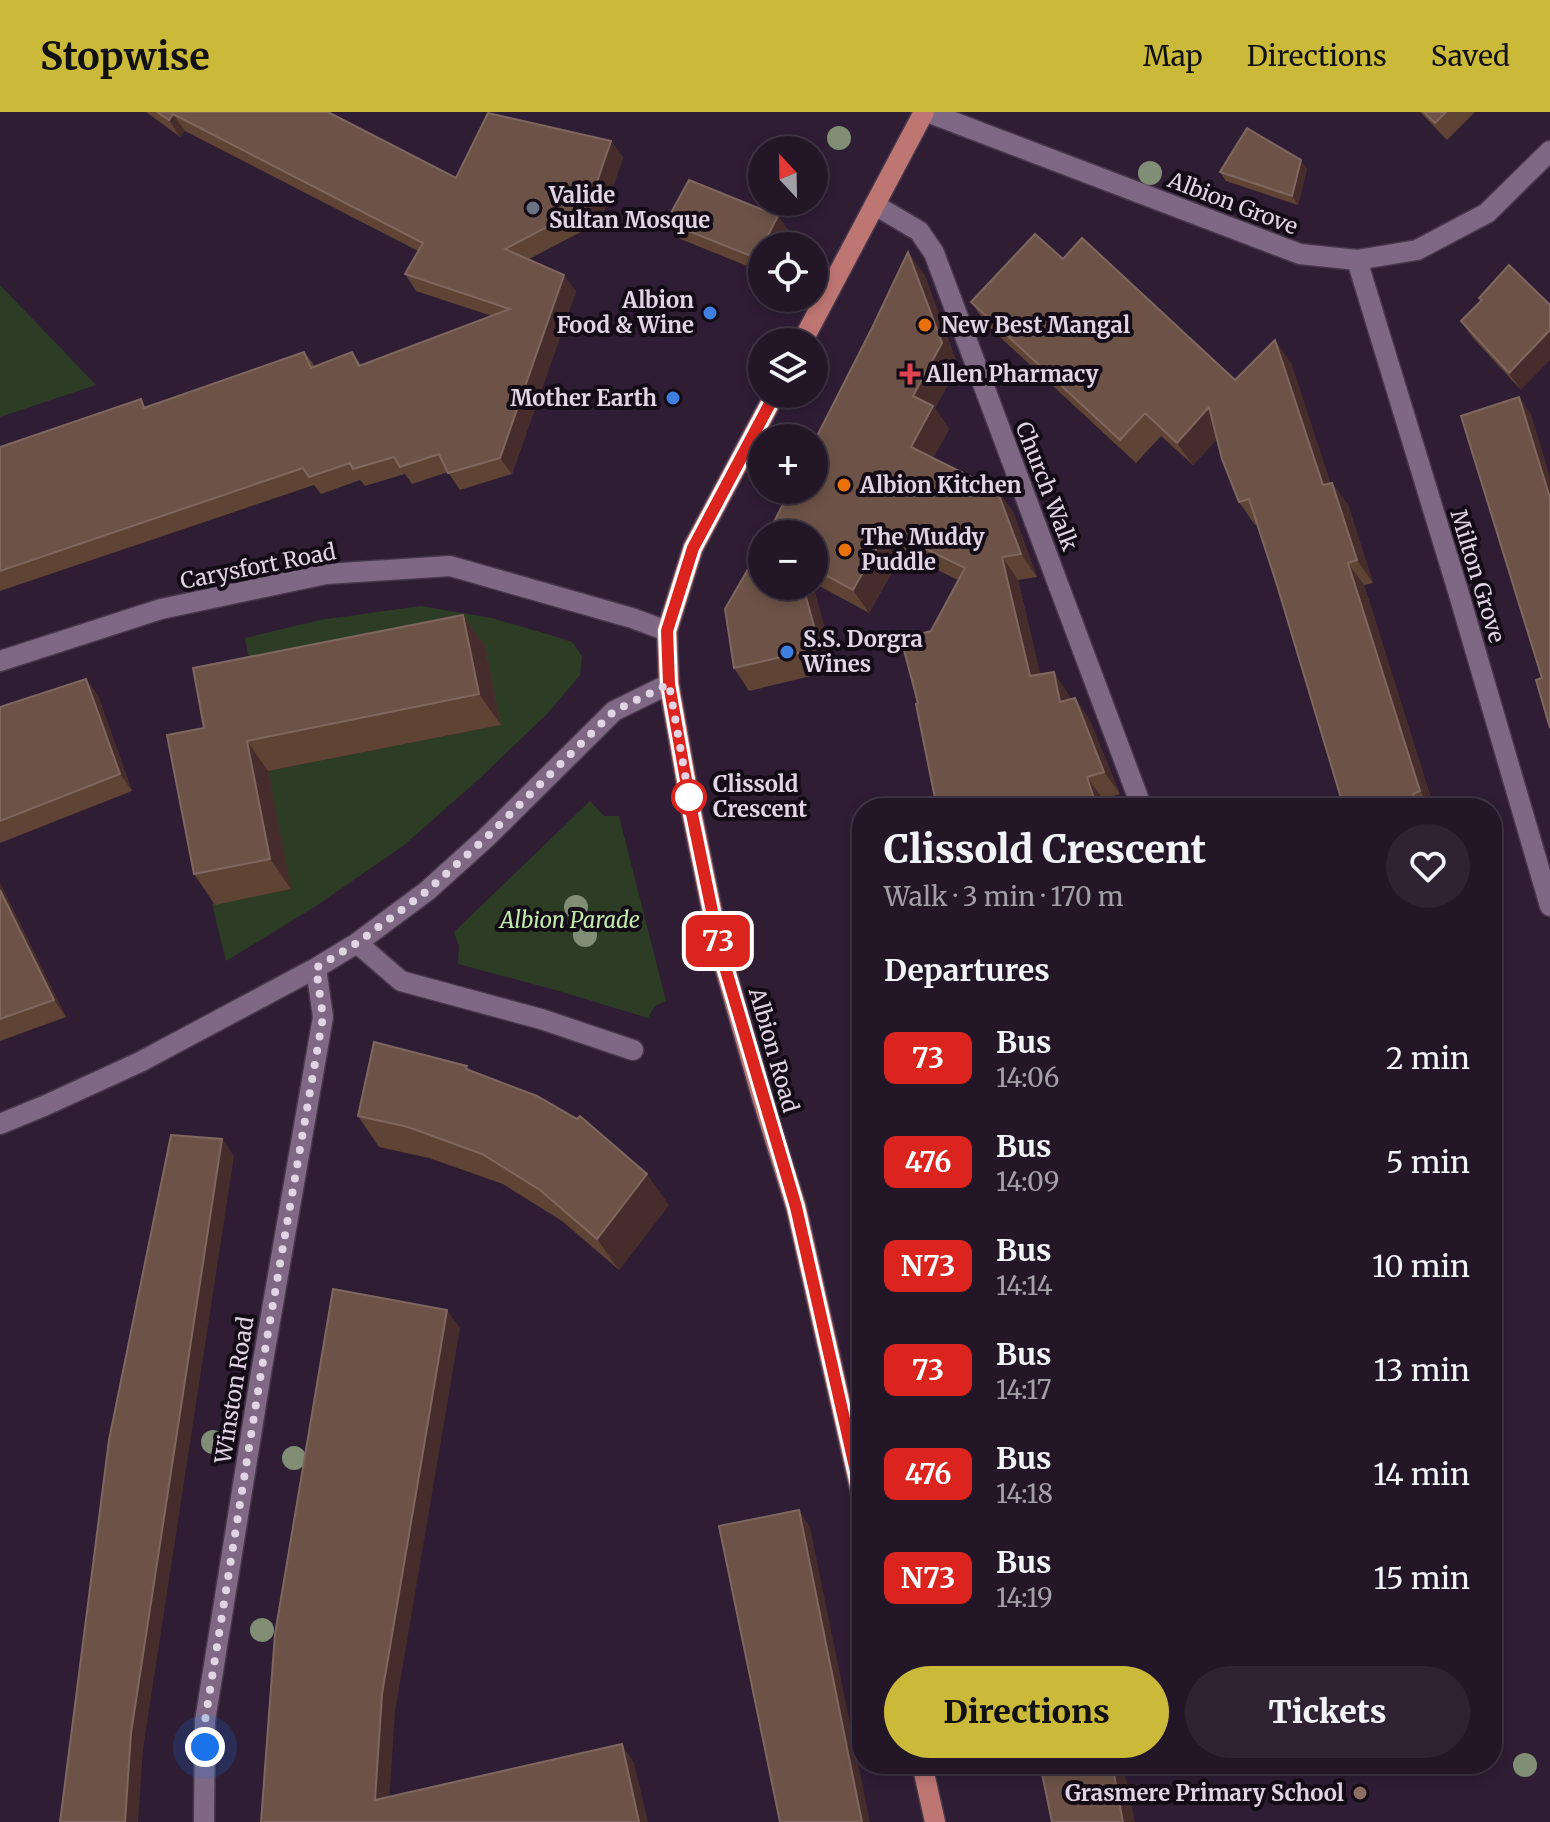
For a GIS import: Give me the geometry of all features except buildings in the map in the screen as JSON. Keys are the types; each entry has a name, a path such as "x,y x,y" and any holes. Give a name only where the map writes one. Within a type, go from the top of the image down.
{"main road":[{"path":"809,328 926,112"},
{"name":"Albion Road","path":"768,408 693,548 667,631 669,684 720,950 796,1207 852,1454"},
{"path":"924,1774 935,1822"}],"street":[{"name":"Albion Grove","path":"926,112 1300,254 1357,260 1417,250 1487,213 1550,151"},
{"name":"Church Walk","path":"875,205 919,231 934,253 1138,798"},
{"name":"Milton Grove","path":"1357,260 1550,906"},
{"name":"Carysfort Road","path":"0,661 161,609 281,583 326,574 450,566 632,618 667,631"},
{"path":"0,1124 140,1062 357,943 427,891 488,836 614,711 669,684"},
{"path":"357,943 401,981 541,1019 633,1050"},
{"name":"Winston Road","path":"204,1822 205,1721 323,1017 316,968"}],"green space":[{"path":"0,285 96,385 0,417"},
{"path":"421,606 492,618 572,642 582,656 580,675 548,713 403,846 316,906 226,961 212,904 291,889 268,771 500,725 255,691 245,638 320,620"},
{"name":"Albion Parade","path":"590,801 604,816 619,816 666,1001 655,1006 648,1018 458,964 459,946 454,932"}],"bus line":[{"name":"73","path":"768,408 693,548 667,631 669,684 720,950 796,1207 852,1454"}],"place":[{"name":"Valide Sultan Mosque","path":"533,208"},
{"name":"Albion Food & Wine","path":"710,313"},
{"name":"New Best Mangal","path":"925,325"},
{"name":"Allen Pharmacy","path":"910,374"},
{"name":"Mother Earth","path":"673,398"},
{"name":"Albion Kitchen","path":"844,485"},
{"name":"The Muddy Puddle","path":"845,550"},
{"name":"S.S. Dorgra Wines","path":"787,652"},
{"name":"Clissold Crescent","path":"689,797"},
{"name":"Grasmere Primary School","path":"1360,1793"}],"route":[{"path":"205,1747 205,1721 261,1373 323,1017 316,968 357,943 427,891 488,836 614,711 669,684 689,797"}]}
